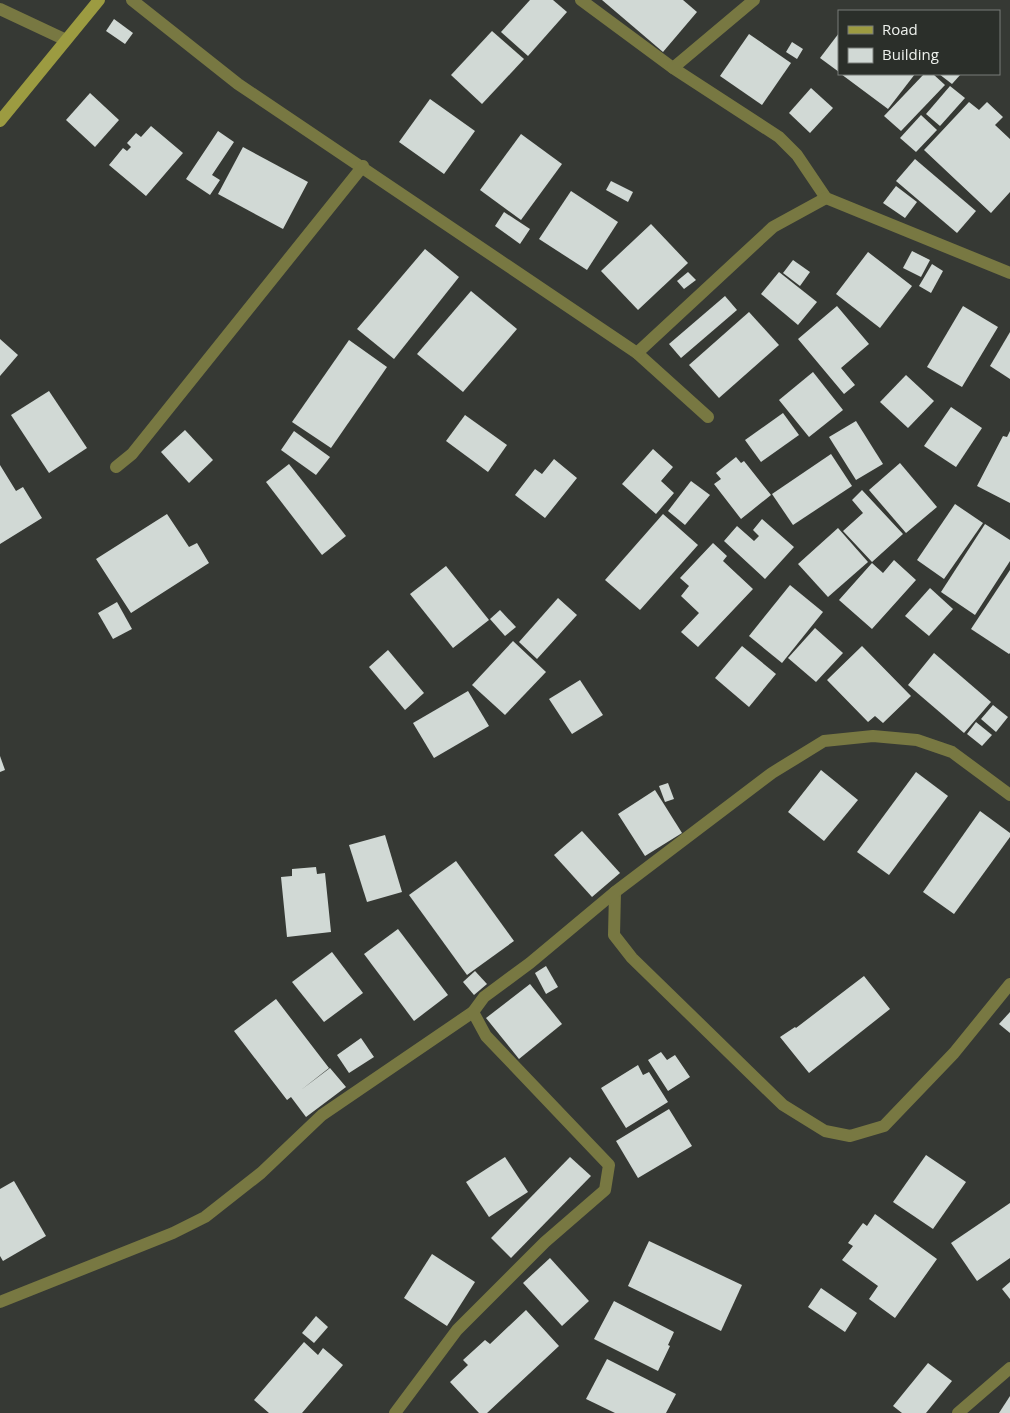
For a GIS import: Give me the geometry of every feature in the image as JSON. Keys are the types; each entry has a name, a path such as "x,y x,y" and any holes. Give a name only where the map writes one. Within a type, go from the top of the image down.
{"main road":[{"path":"0,121 99,0"}],"street":[{"path":"132,0 238,84 363,166 637,353 708,417"},
{"path":"581,0 673,68 780,137 797,155 826,198 1010,273"},
{"path":"673,68 753,0"},
{"path":"0,9 66,40"},
{"path":"116,467 132,454 363,166"},
{"path":"637,353 773,226 826,198"},
{"path":"0,1302 173,1233 205,1217 261,1173 322,1115 473,1012 484,997 530,963 615,892 772,773 824,742 872,736 917,740 952,752 1010,795"},
{"path":"615,892 614,935 632,958 783,1105 825,1131 850,1136 884,1126 954,1053 1010,984"},
{"path":"395,1413 457,1330 545,1242 605,1190 609,1165 486,1036 473,1012"},
{"path":"958,1413 1010,1368"}],"building":[{"path":"530,0 553,0 567,12 528,56 501,32"},
{"path":"602,0 683,0 697,12 663,52"},
{"path":"114,19 133,33 125,44 106,31"},
{"path":"492,31 524,59 482,104 451,75"},
{"path":"749,34 791,63 762,105 720,76"},
{"path":"838,34 838,71 820,58"},
{"path":"792,42 803,49 797,59 786,52"},
{"path":"842,75 914,75 888,109"},
{"path":"923,75 934,75 945,85 901,131 884,116"},
{"path":"940,75 960,75 952,84"},
{"path":"950,86 965,98 940,126 926,114"},
{"path":"811,88 833,108 810,133 789,113"},
{"path":"90,93 119,120 95,147 66,120"},
{"path":"430,99 475,131 444,174 399,142"},
{"path":"969,102 979,110 987,102 1003,117 995,125 1010,139 1010,192 991,213 924,150"},
{"path":"921,115 937,130 916,152 900,138"},
{"path":"151,126 183,153 146,196 109,165 123,148 127,151 131,147 127,143 136,133 141,137"},
{"path":"218,131 234,142 212,175 220,180 210,195 186,179"},
{"path":"521,134 562,164 521,220 480,190"},
{"path":"243,147 308,182 283,229 218,194"},
{"path":"915,159 976,211 957,233 896,181"},
{"path":"611,181 633,192 628,202 606,190"},
{"path":"896,186 917,202 905,218 883,203"},
{"path":"571,191 618,222 587,270 539,239"},
{"path":"504,212 530,229 520,244 495,226"},
{"path":"651,224 688,263 638,310 601,271"},
{"path":"425,249 459,277 394,359 357,329"},
{"path":"912,251 930,260 921,277 903,268"},
{"path":"868,252 912,286 880,328 836,294"},
{"path":"793,260 810,272 800,286 783,273"},
{"path":"932,264 943,271 931,293 919,286"},
{"path":"688,272 696,280 684,289 677,281"},
{"path":"779,272 817,302 798,325 761,294"},
{"path":"471,291 517,329 463,392 417,354"},
{"path":"725,296 737,310 681,358 669,344"},
{"path":"837,306 869,344 841,368 855,385 844,394 798,339"},
{"path":"963,306 998,327 962,387 927,367"},
{"path":"749,312 779,345 719,398 689,365"},
{"path":"1010,332 1010,379 990,366"},
{"path":"0,339 18,355 0,376"},
{"path":"349,340 387,367 331,448 292,422"},
{"path":"813,372 843,410 809,437 779,400"},
{"path":"906,375 934,401 908,428 880,402"},
{"path":"49,391 87,448 49,473 11,415"},
{"path":"951,407 982,428 956,467 924,446"},
{"path":"783,413 799,435 761,462 745,440"},
{"path":"465,415 507,445 488,472 446,441"},
{"path":"856,421 883,464 856,480 829,437"},
{"path":"185,430 213,460 189,483 161,452"},
{"path":"294,431 330,457 316,475 281,450"},
{"path":"1010,431 1010,503 977,486 1003,436 1007,437"},
{"path":"653,449 673,467 661,481 674,493 656,514 622,484"},
{"path":"831,454 852,486 793,525 772,494"},
{"path":"736,457 741,463 744,461 771,495 741,519 714,484 721,479 716,473"},
{"path":"554,459 577,478 545,518 515,495 535,469 542,474"},
{"path":"900,463 937,507 906,533 869,490"},
{"path":"289,464 346,536 322,555 266,482"},
{"path":"0,465 16,491 23,487 42,518 0,544"},
{"path":"691,481 710,495 685,525 668,511"},
{"path":"862,490 903,534 872,562 843,531 863,513 852,500"},
{"path":"955,504 983,523 944,579 917,560"},
{"path":"167,514 189,547 197,543 209,563 131,613 96,559"},
{"path":"663,514 698,545 640,610 605,580"},
{"path":"762,519 794,547 765,579 724,541 737,526 754,541 759,536 753,530"},
{"path":"985,524 1010,540 1010,561 975,615 941,592"},
{"path":"838,528 868,562 828,597 798,564"},
{"path":"713,543 727,556 723,561 753,589 698,647 681,632 699,613 681,596 689,586 680,578"},
{"path":"894,560 916,580 872,629 839,600 872,563 883,573"},
{"path":"446,566 489,620 453,648 410,594"},
{"path":"1010,570 1010,653 1009,654 971,629"},
{"path":"790,585 823,612 782,663 749,636"},
{"path":"930,588 953,609 929,636 905,616"},
{"path":"558,598 577,615 537,659 519,642"},
{"path":"117,602 132,629 113,639 98,613"},
{"path":"500,610 516,627 505,636 490,619"},
{"path":"815,628 843,653 816,682 788,658"},
{"path":"513,641 546,672 505,715 472,685"},
{"path":"742,646 776,674 749,707 715,678"},
{"path":"862,646 911,696 883,723 875,716 868,722 827,680"},
{"path":"388,650 424,693 405,710 369,667"},
{"path":"934,653 991,702 964,733 908,685"},
{"path":"580,680 603,715 572,734 549,699"},
{"path":"468,691 489,726 434,758 413,723"},
{"path":"993,705 1008,717 996,732 981,719"},
{"path":"976,722 992,735 982,746 967,734"},
{"path":"0,756 5,770 0,772"},
{"path":"821,770 858,800 824,841 788,812"},
{"path":"916,772 948,796 889,875 857,852"},
{"path":"668,783 674,799 665,802 659,786"},
{"path":"655,790 682,833 645,856 618,814"},
{"path":"980,811 1010,833 1010,837 954,914 923,892"},
{"path":"582,831 620,873 592,897 554,855"},
{"path":"385,835 402,892 367,902 349,845"},
{"path":"456,861 514,941 467,975 409,895"},
{"path":"316,867 317,874 325,873 331,932 287,937 281,877 292,876 292,869"},
{"path":"398,929 448,995 414,1021 364,954"},
{"path":"332,952 363,993 324,1022 292,982"},
{"path":"546,966 558,987 546,994 535,973"},
{"path":"475,971 487,984 474,995 463,982"},
{"path":"864,976 890,1009 809,1073 780,1037 796,1028"},
{"path":"530,984 562,1024 519,1059 486,1018"},
{"path":"276,999 329,1068 301,1090 330,1068 346,1087 306,1117 291,1097 287,1100 234,1031"},
{"path":"1010,1012 1010,1033 999,1024"},
{"path":"361,1038 374,1057 349,1073 337,1055"},
{"path":"661,1052 667,1060 675,1055 690,1077 668,1091 648,1060"},
{"path":"638,1065 643,1075 649,1072 668,1102 626,1128 601,1088"},
{"path":"669,1109 692,1146 638,1178 616,1141"},
{"path":"926,1155 966,1182 933,1229 893,1202"},
{"path":"505,1157 528,1192 489,1217 466,1182"},
{"path":"570,1157 591,1176 511,1258 491,1238"},
{"path":"14,1181 46,1236 3,1261 0,1256 0,1189"},
{"path":"1010,1203 1010,1258 977,1281 951,1243"},
{"path":"875,1214 937,1259 895,1318 869,1299 878,1286 842,1260 853,1246 848,1243 863,1223 867,1226"},
{"path":"649,1241 742,1285 721,1331 628,1286"},
{"path":"432,1254 475,1282 447,1326 404,1298"},
{"path":"550,1258 589,1301 562,1326 523,1283"},
{"path":"1010,1282 1010,1299 1002,1289"},
{"path":"821,1288 857,1313 845,1332 808,1307"},
{"path":"614,1301 674,1332 668,1345 670,1346 658,1371 594,1339"},
{"path":"526,1310 559,1346 487,1413 479,1413 450,1382 468,1365 463,1360 485,1340 490,1344"},
{"path":"316,1316 328,1327 314,1343 302,1333"},
{"path":"304,1342 318,1355 323,1348 343,1365 302,1413 269,1413 254,1400"},
{"path":"607,1359 676,1394 666,1413 615,1413 586,1399"},
{"path":"928,1363 952,1381 926,1413 902,1413 893,1406"},
{"path":"1010,1396 1010,1413 999,1413"}]}
